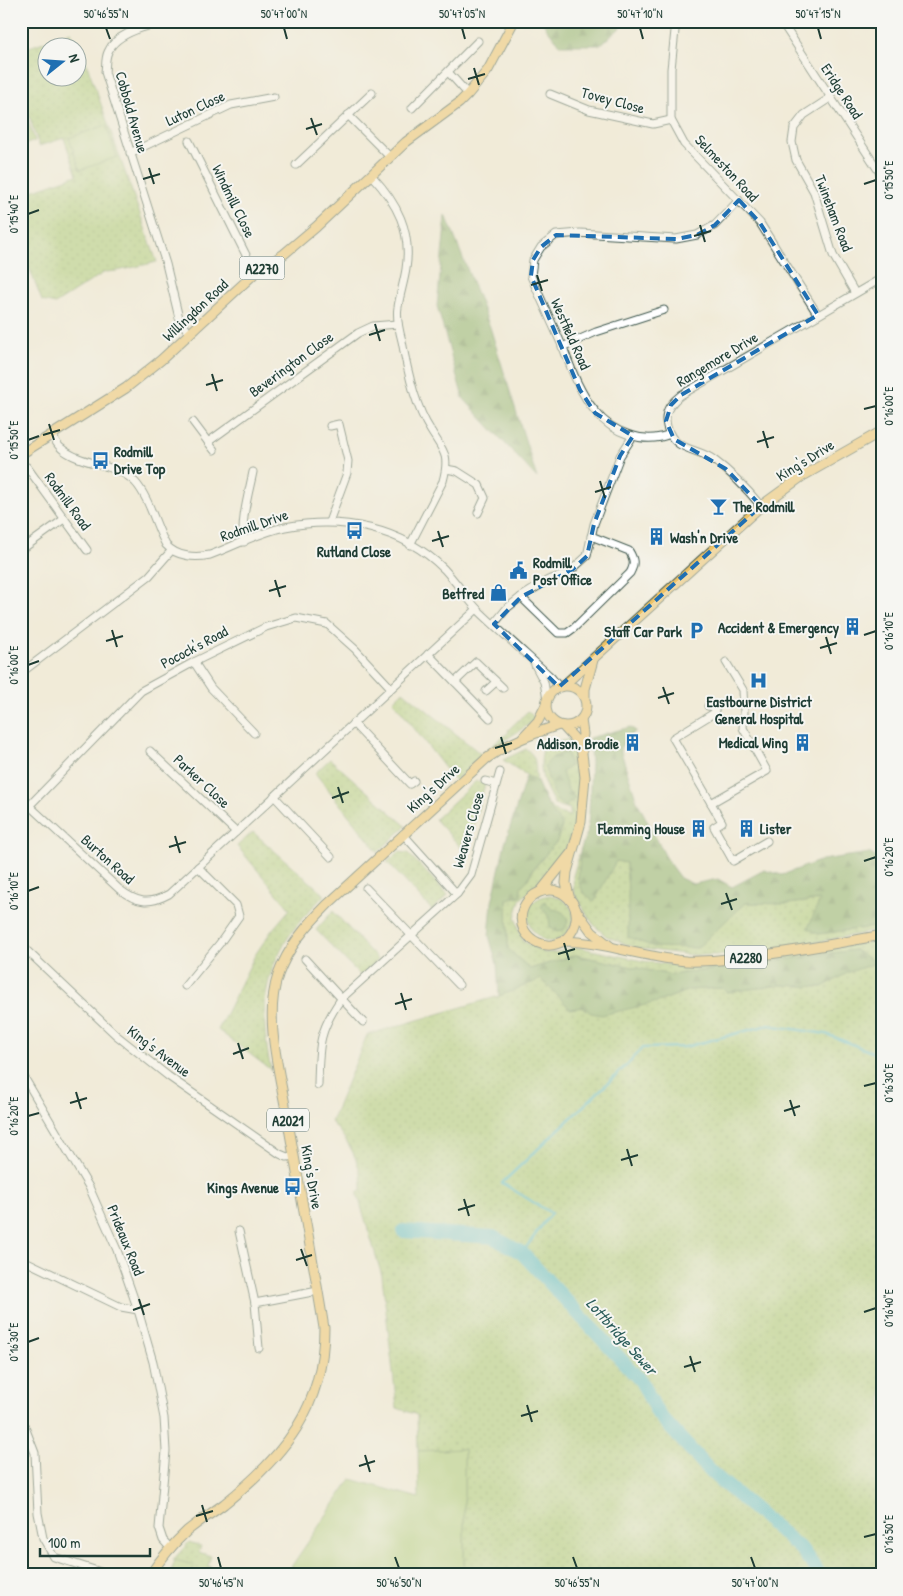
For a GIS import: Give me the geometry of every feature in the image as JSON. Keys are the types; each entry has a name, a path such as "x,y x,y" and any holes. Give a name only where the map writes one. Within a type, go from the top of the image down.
{"main road":[{"name":"Willingdon Road","path":"21,454 126,388 161,360 255,273 284,254 316,227 406,142 468,94 488,70 514,21"},
{"name":"King's Drive","path":"561,687 761,506 801,477 882,430"},
{"path":"561,726 576,724 581,720 587,708 585,689 593,660"},
{"path":"581,746 551,719 548,715 546,702 550,694 561,687 574,687 585,697"},
{"name":"King's Drive","path":"171,1549 187,1531 256,1478 293,1435 314,1394 324,1350 324,1328 274,1029 273,1000 278,975 289,952 309,923 403,834 486,760 523,737 538,721 546,702"},
{"name":"A2280","path":"574,850 541,891 532,896 526,903 522,911 524,930 530,938 538,943 556,944 565,940 572,934 576,926 577,917 566,883 581,822 584,798 585,777 581,746 583,734 581,720"},
{"name":"King's Drive","path":"523,737 561,726"},
{"path":"541,891 557,891 572,904"},
{"name":"A2280","path":"572,904 592,932 610,947"},
{"name":"A2280","path":"565,940 669,959 716,961 788,952 882,936"},
{"name":"A2021","path":"150,1575 171,1549"}],"street":[{"name":"Cobbold Avenue","path":"171,21 152,24 120,37 108,52 105,72 166,264 179,318 189,333"},
{"name":"Selmeston Road","path":"676,21 671,69 671,120 684,144 760,223 818,316"},
{"name":"Eridge Road","path":"781,21 882,176"},
{"path":"412,108 478,41"},
{"path":"448,73 468,94"},
{"path":"296,165 372,93"},
{"name":"Tovey Close","path":"550,94 589,110 653,124 671,120"},
{"name":"Luton Close","path":"130,153 231,105 274,97"},
{"name":"Twineham Road","path":"830,98 804,115 794,128 792,142 796,160 814,192 833,254 856,293"},
{"path":"348,116 390,157"},
{"name":"Windmill Close","path":"189,141 255,273"},
{"path":"372,176 391,198 406,239 407,258 397,308 398,324 414,392 423,415 444,451 446,469 444,481 410,545"},
{"name":"Westfield Road","path":"670,434 649,440 633,436 617,430 596,413 580,390 531,276 533,260 540,247 556,235 580,234 676,239 697,235 714,226 739,200"},
{"name":"Rangemore Drive","path":"670,434 666,415 671,405 681,395 882,278"},
{"path":"562,347 596,332 664,310"},
{"name":"Beverington Close","path":"208,442 288,382 358,334 373,326 398,324"},
{"path":"193,422 214,450"},
{"path":"329,522 347,473 348,461 339,424 330,426"},
{"path":"670,434 679,444 711,458 726,469 742,483 761,506"},
{"path":"21,673 149,576 171,550 161,536 141,491 135,482 117,470 80,458 62,449 52,436"},
{"path":"494,624 507,608 520,597 543,583 567,574 576,568 587,556 594,524 620,456 633,436"},
{"name":"Rodmill Road","path":"27,467 87,550"},
{"path":"446,469 457,471 479,485 485,498 478,513"},
{"path":"244,542 242,534 253,472"},
{"path":"21,550 64,519"},
{"name":"Rodmill Drive","path":"171,550 180,554 201,556 228,549 282,527 311,523 354,524 378,530 428,556 444,570 477,608 561,687"},
{"path":"520,597 558,633 567,633 574,628 630,572 634,565 634,560 629,551 591,536"},
{"name":"Burton Road","path":"21,798 128,896 138,900 158,900 168,894 198,867 477,608"},
{"name":"Pocock's Road","path":"30,805 141,691 194,662 266,627 296,618 327,624 355,649 392,688"},
{"path":"428,654 490,718"},
{"path":"455,682 475,660 502,688"},
{"name":"Rodmill Drive","path":"532,660 544,682 546,702"},
{"path":"194,662 210,688 254,733"},
{"path":"711,803 767,771 743,728 743,690 726,662"},
{"path":"486,691 496,682"},
{"path":"708,706 716,707 714,713 673,738 722,822 714,827 733,861 766,841"},
{"path":"353,723 410,784 414,781"},
{"name":"Parker Close","path":"150,751 236,832"},
{"name":"Weavers Close","path":"318,1085 319,1042 328,1017 341,999 457,894 471,875 500,772"},
{"path":"485,782 496,784"},
{"path":"274,796 331,857"},
{"name":"Weavers Close","path":"403,834 457,894"},
{"path":"184,986 239,916 236,905 198,867"},
{"path":"366,888 459,985"},
{"name":"King's Avenue","path":"21,945 116,1035 168,1076 280,1154 287,1157 294,1156"},
{"path":"305,959 363,1022"},
{"name":"Prideaux Road","path":"21,1072 89,1187 116,1250 138,1310 153,1362 164,1418 166,1451 159,1528 163,1540 171,1549"},
{"path":"239,1231 255,1303 259,1348"},
{"path":"21,1259 121,1307 138,1310"},
{"path":"255,1303 318,1290"},
{"path":"21,1417 34,1454 38,1513 43,1538 54,1557 110,1575"}],"highlighted area":[{"path":"739,200 760,223 818,315 681,395 671,405 666,421 674,439 726,469 761,506 559,687 494,624 521,597 573,569 587,556 594,524 620,456 633,436 595,413 580,390 531,276 533,260 541,247 556,235 676,239 697,235 715,225"}],"green space":[{"path":"541,21 622,21 620,28 600,45 560,45"},
{"path":"71,32 74,38 54,38"},
{"path":"38,44 38,88 88,88 88,67 157,262 105,272 55,304 42,301 21,246 21,195 77,175 64,138 39,146 21,91 21,50"},
{"path":"23,106 35,141 21,146 21,107"},
{"path":"106,125 117,157 80,170 69,138"},
{"path":"446,215 490,327 537,478 463,398 437,306"},
{"path":"403,691 482,755 455,781 393,701"},
{"path":"528,711 535,718 531,723 490,750 488,749 509,732 508,730"},
{"path":"630,727 636,731 626,739 620,749 637,801 669,863 680,878 693,884 718,879 732,887 764,870 782,875 822,860 869,853 877,858 882,856 882,926 818,934 808,928 820,900 788,904 746,903 697,948 654,947 628,937 626,863 616,861 594,902 583,892 578,880 581,848 587,833 589,815 591,762 589,738"},
{"path":"570,739 578,757 580,791 576,820 563,855 550,872 520,900 515,917 523,941 545,953 559,952 577,947 643,961 695,968 729,966 882,940 882,1575 464,1575 464,1449 418,1451 417,1415 397,1408 382,1276 358,1196 358,1191 362,1190 360,1171 349,1145 331,1122 367,1035 499,996 541,979 570,1008 658,1002 689,990 722,988 727,992 781,985 822,987 849,972 875,963 855,950 670,975 576,955 530,969 508,949 507,899 528,879 532,871 557,841 562,826 541,795 537,782 503,760 526,749 530,752 535,764 538,785 544,799 554,811 570,816 570,809 555,805 544,783 541,762 544,745"},
{"path":"567,752 570,766 562,772 568,790 575,798 565,807 556,800 544,766 553,757"},
{"path":"330,759 406,826 378,852 315,773"},
{"path":"526,776 537,782 548,806 562,825 557,841 532,870 528,879 521,887 521,896 507,899 508,949 530,969 576,955 670,975 855,950 876,963 849,972 822,987 781,985 727,992 722,988 689,990 658,1002 602,1015 591,1013 583,1007 570,1009 541,979 499,996 497,964 489,936 492,902 504,847"},
{"path":"476,781 485,784 466,853 435,819"},
{"path":"253,832 325,895 290,934 271,974 266,995 265,1018 266,1043 271,1070 218,1030 255,955 272,930 290,909 237,846"},
{"path":"581,848 578,880 616,861 626,863 628,891 730,917 746,903 788,904 821,900 808,928 818,934 882,926 882,930 778,949 727,955 691,955 636,948 606,936 593,924 574,893 573,876"},
{"path":"399,852 408,853 448,895 432,910 387,862"},
{"path":"549,895 564,900 573,912 572,923 563,937 553,941 542,939 534,932 529,921 529,910 535,901"},
{"path":"545,901 552,909 565,914 568,922 564,930 555,931 550,927 549,917 541,907"},
{"path":"333,911 378,960 361,976 316,930"},
{"path":"464,1449 464,1575 312,1575 291,1567 351,1479 419,1498 418,1451"},
{"path":"189,1542 201,1546 199,1552 211,1556 208,1566 211,1567 208,1575 191,1575 193,1565 173,1560"},
{"path":"175,1560 194,1565 191,1575 170,1575"}],"waterway":[{"path":"522,1253 551,1213 502,1183 630,1062 642,1048 685,1047 768,1025 826,1034 882,1056"},
{"name":"Lottbridge Sewer","path":"403,1231 493,1237 522,1253 641,1381 658,1414 713,1474 802,1550 820,1575"}],"place":[{"name":"Rodmill Drive Top","path":"100,460"},
{"name":"The Rodmill","path":"719,506"},
{"name":"Rutland Close","path":"354,530"},
{"name":"Wash'n Drive","path":"656,537"},
{"name":"Rodmill Post Office","path":"519,571"},
{"name":"Betfred","path":"498,593"},
{"name":"Accident & Emergency","path":"853,627"},
{"name":"Staff Car Park","path":"696,631"},
{"name":"Eastbourne District General Hospital","path":"759,680"},
{"name":"Medical Wing","path":"802,742"},
{"name":"Addison, Brodie","path":"633,743"},
{"name":"Flemming House","path":"699,828"},
{"name":"Lister","path":"746,828"},
{"name":"Kings Avenue","path":"293,1187"}]}
